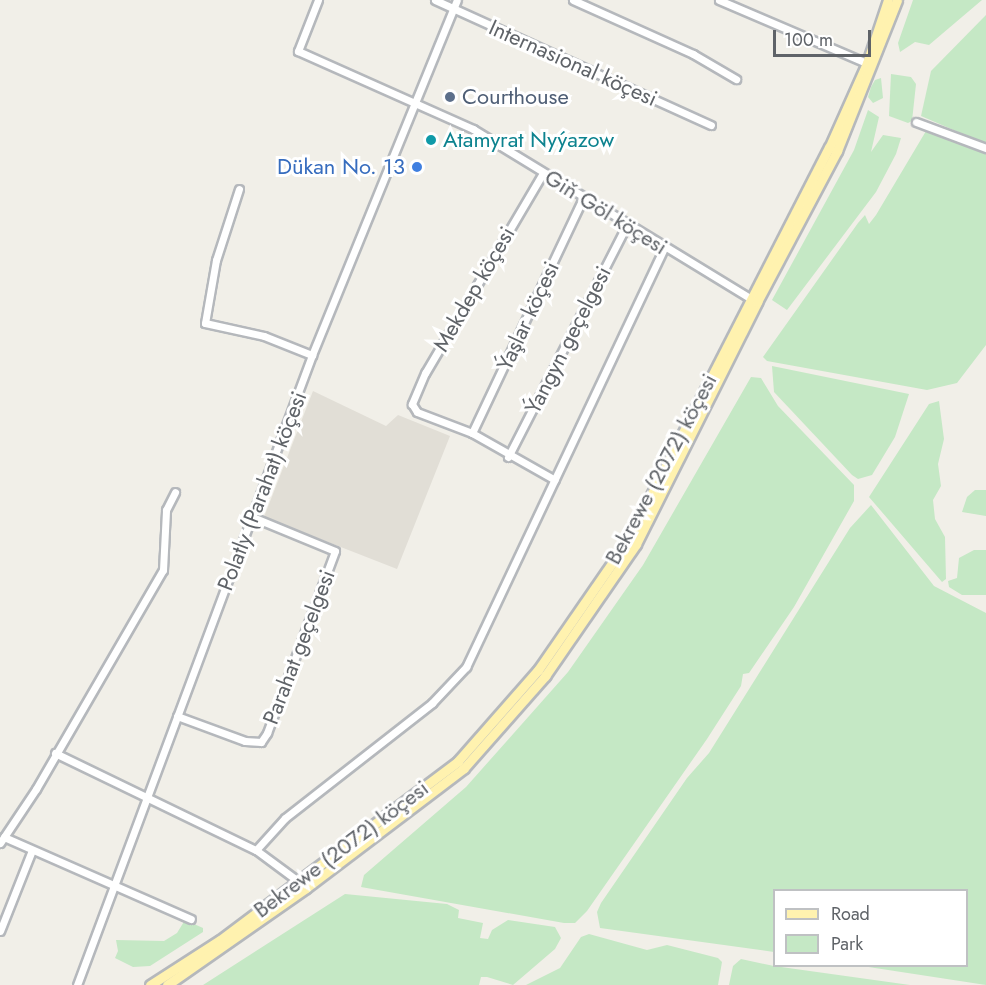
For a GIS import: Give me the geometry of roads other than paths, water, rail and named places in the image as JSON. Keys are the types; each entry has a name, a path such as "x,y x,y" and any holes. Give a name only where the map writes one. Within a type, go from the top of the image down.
{"main road":[{"name":"Bekrewe (2072) köçesi","path":"167,985 464,768 545,676 636,544 829,147 867,63 888,0"},
{"name":"Bekrewe (2072) köçesi","path":"753,300 837,151 897,0"},
{"name":"Bekrewe (2072) köçesi","path":"150,985 303,884"}],"street":[{"name":"Giň Göl köçesi","path":"318,0 298,51 473,129 664,248 753,300"},
{"name":"Internasional köçesi","path":"435,0 711,125"},
{"name":"Polatly (Parahat) köçesi","path":"77,985 312,355 457,0"},
{"path":"573,0 685,50 736,80"},
{"path":"719,0 867,63"},
{"path":"916,122 986,148"},
{"name":"Mekdep köçesi","path":"472,433 412,408 425,373 543,173"},
{"path":"239,189 216,260 205,323 264,336 312,355"},
{"name":"Ýaşlar köçesi","path":"472,433 583,198"},
{"name":"Ýangyn geçelgesi","path":"508,456 627,224"},
{"path":"256,850 285,818 416,717 457,678 484,634 664,248"},
{"path":"472,433 508,456 555,480"},
{"path":"175,492 166,510 163,570 2,840 32,850 191,920"},
{"name":"Parahat geçelgesi","path":"177,716 245,741 261,742 335,551 252,517"},
{"path":"55,753 146,799 256,850 303,884"},
{"path":"0,931 32,850"}],"place":[{"name":"Courthouse","path":"450,97"},
{"name":"Atamyrat Nyýazow","path":"431,140"},
{"name":"Dükan No. 13","path":"417,167"}]}
